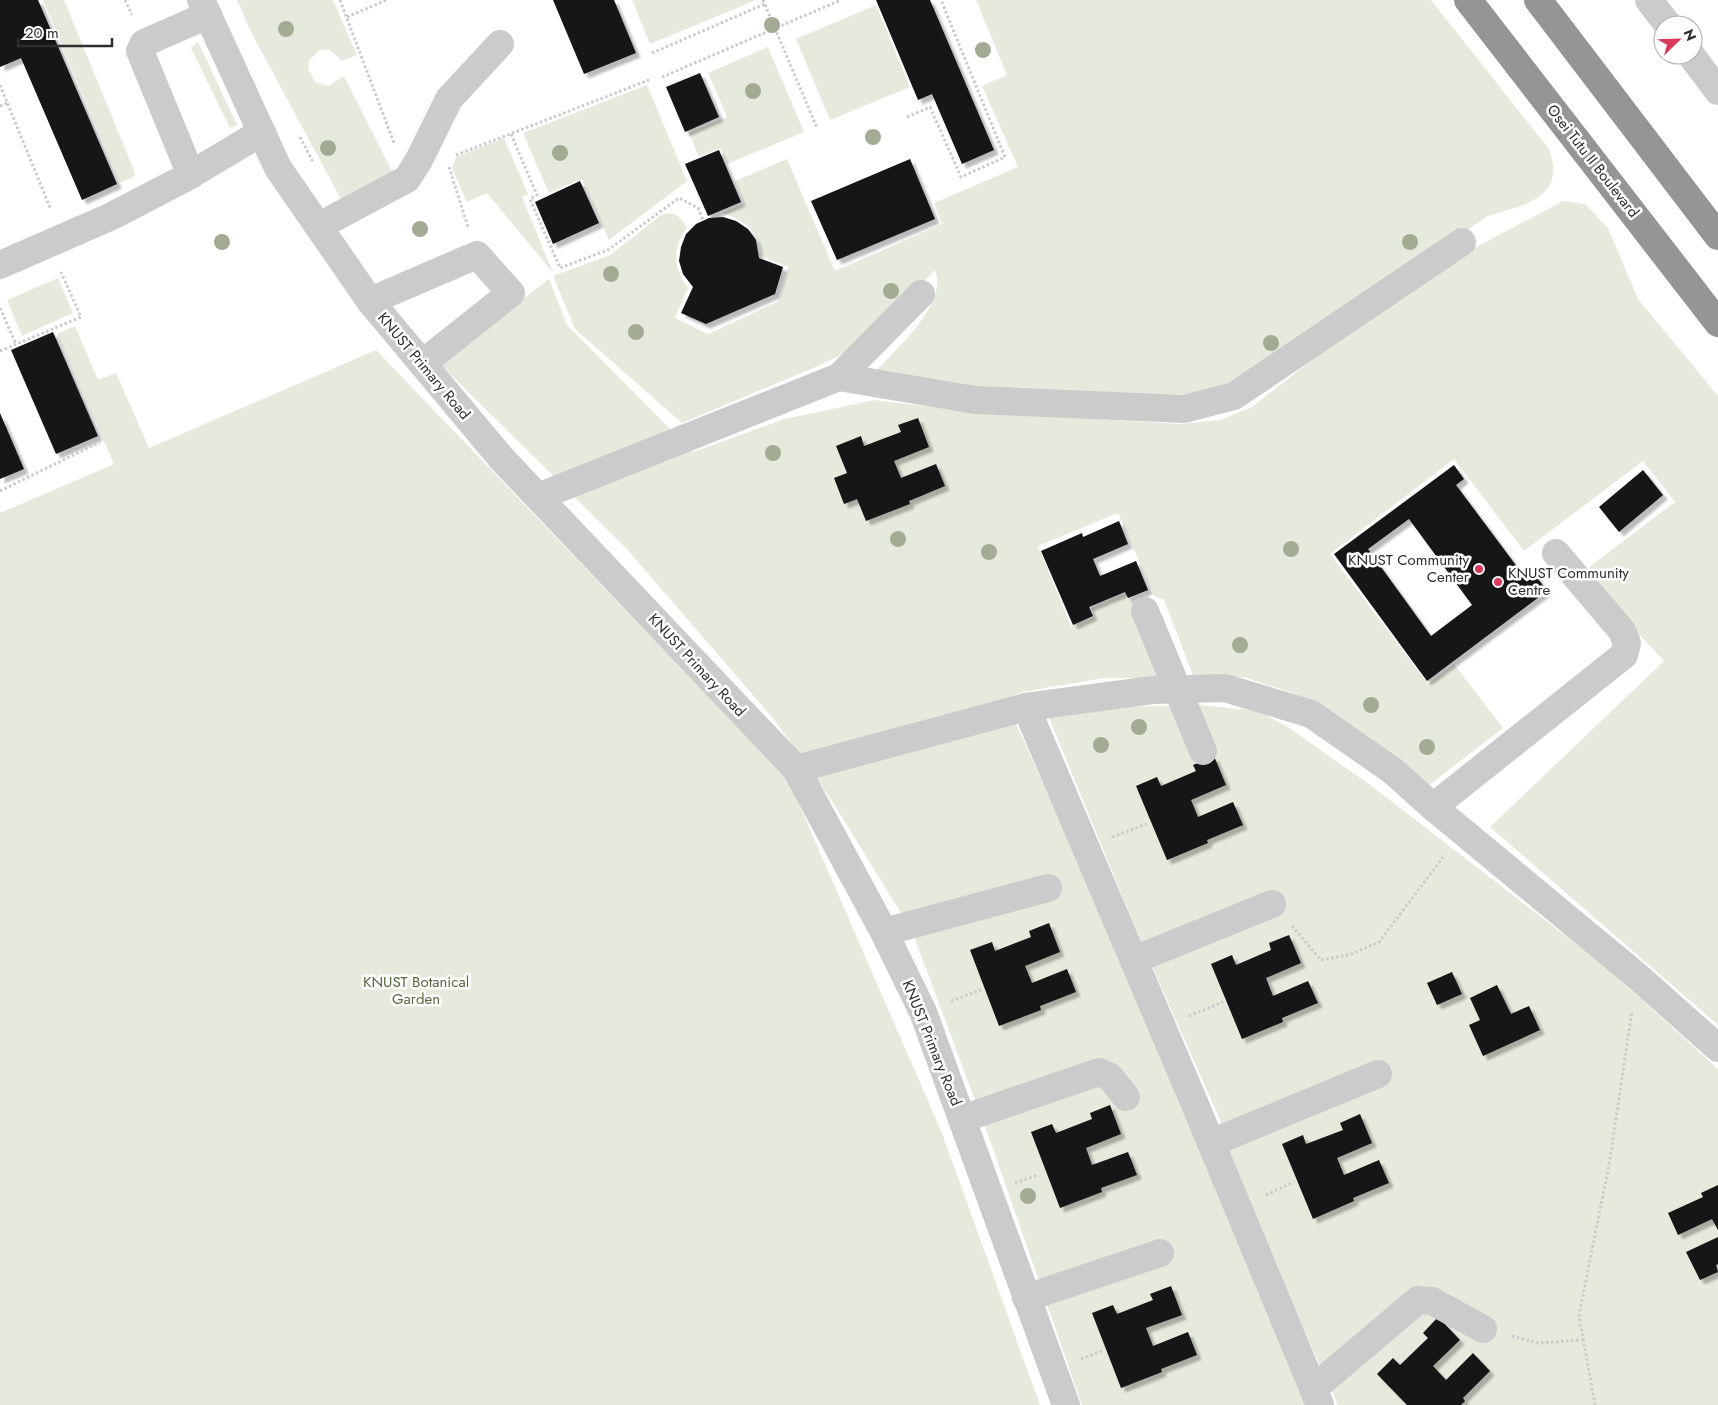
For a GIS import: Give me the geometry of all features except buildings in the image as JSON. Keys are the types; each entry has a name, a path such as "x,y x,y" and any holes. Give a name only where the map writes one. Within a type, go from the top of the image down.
{"highway":[{"name":"Osei Tutu II Boulevard","path":"1468,0 1718,323"},
{"path":"1538,0 1718,236"}],"street":[{"path":"1649,0 1660,15"},
{"path":"191,175 140,51 144,43 205,8"},
{"name":"KNUST Primary Road","path":"205,8 278,168 370,301 502,459 796,769 884,932 926,1019 1066,1405"},
{"path":"319,226 408,179 449,99 500,44"},
{"path":"1698,65 1718,91"},
{"path":"0,265 112,216 191,175 262,132"},
{"path":"839,377 975,400 1184,409 1234,396 1462,242"},
{"path":"370,301 477,255 511,293 422,363"},
{"path":"538,496 839,377 921,294"},
{"path":"1433,807 1624,655 1627,643 1622,631 1556,553"},
{"path":"1145,611 1203,751"},
{"path":"796,769 1026,707 1082,698 1178,689 1225,688 1311,714 1393,771 1433,807 1637,976 1718,1048"},
{"path":"1026,707 1163,1028 1316,1397 1418,1300 1432,1301 1483,1329"},
{"path":"884,932 1048,888"},
{"path":"1134,960 1272,904"},
{"path":"962,1119 1099,1072 1110,1077 1126,1097"},
{"path":"1211,1143 1378,1074"},
{"path":"1026,1298 1160,1253"}],"path":[{"path":"340,0 408,179"},
{"path":"347,17 386,0"},
{"path":"763,0 817,128"},
{"path":"662,78 841,0"},
{"path":"907,118 930,106 960,178 1005,157 940,0"},
{"path":"652,53 765,4"},
{"path":"452,156 649,80"},
{"path":"0,85 62,237"},
{"path":"0,106 7,103"},
{"path":"510,134 537,195 530,199 560,268 608,250 679,198 698,208 703,220"},
{"path":"299,136 318,170"},
{"path":"448,163 477,255"},
{"path":"0,351 80,317 58,266"},
{"path":"0,308 16,344"},
{"path":"0,490 100,442"},
{"path":"1272,904 1322,960 1349,955 1380,942 1462,831"},
{"path":"1595,1405 1579,1314 1609,1165 1637,976"},
{"path":"1163,1028 1223,1002"},
{"path":"1483,1329 1538,1343 1583,1340"}],"green space":[{"path":"43,0 64,0 135,176 120,183"},
{"path":"237,0 333,0 357,55 342,61 330,50 320,50 310,59 308,68 315,82 328,86 344,76 394,175 343,203 250,30"},
{"path":"632,0 753,0 754,1 650,44"},
{"path":"976,0 1431,0 1549,149 1553,165 1552,179 1547,189 1539,197 1515,208 1488,216 1261,368 1225,385 1191,394 1154,395 950,389 874,373 918,326 927,311 934,297 937,283 935,270 865,342 825,363 682,423 575,329 553,276 610,255 661,215 670,213 676,215 687,227 679,243 676,258 679,273 688,288 675,318 708,334 779,301 788,267 761,256 758,240 754,233 744,223 722,213 744,204 735,181 787,159 835,271 942,224 934,203 1018,167 982,86 1007,75"},
{"path":"876,5 910,87 830,120 796,39"},
{"path":"198,42 237,125 230,128 191,48"},
{"path":"768,47 804,132 727,164 720,148 699,157 689,133 727,117 708,73"},
{"path":"647,85 687,181 609,240 582,179 549,193 523,133"},
{"path":"504,138 528,194 522,197 553,273 487,193 467,202 452,168 456,157"},
{"path":"1563,201 1585,204 1608,228 1638,299 1718,396 1718,1025 1490,827 1664,661 1632,627 1589,567 1675,502 1643,461 1524,551 1454,459 1330,554 1428,684 1454,664 1503,728 1424,789 1328,712 1290,692 1243,677 1193,675 1164,600 1154,596 1118,513 1038,546 1071,626 1094,617 1091,608 1125,593 1127,599 1132,598 1166,678 1104,678 1023,692 1005,699 1074,852 1313,1405 1082,1405 992,1146 912,931 832,801 776,722 626,548 437,361 461,346 549,279 567,325 693,452 784,419 875,400 964,411 1179,424 1220,420 1252,407 1362,321 1463,254"},
{"path":"58,278 73,313 22,336 7,300"},
{"name":"KNUST Botanical Garden","path":"75,326 98,380 116,373 149,448 376,350 788,779 942,1133 1040,1405 0,1405 0,513 114,464 57,334"},
{"path":"1200,705 1259,711 1291,729 1373,787 1606,967 1718,1069 1718,1405 1338,1405 1223,1150 1220,1120 1140,939 1049,718 1082,708"}],"place":[{"name":"KNUST Community Center","path":"1479,569"},
{"name":"KNUST Community Centre","path":"1498,582"}]}
